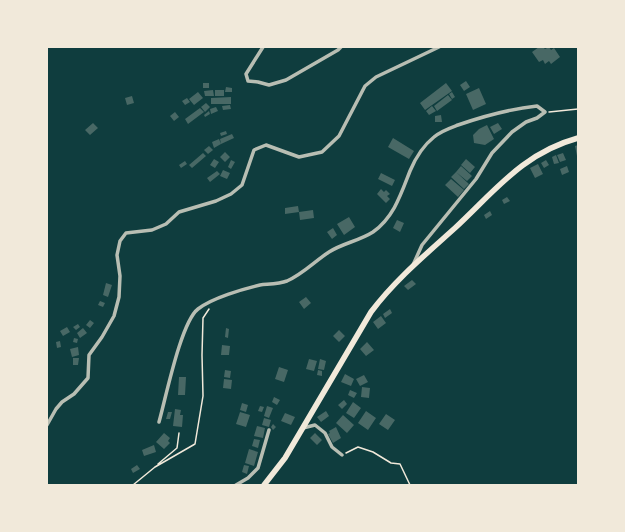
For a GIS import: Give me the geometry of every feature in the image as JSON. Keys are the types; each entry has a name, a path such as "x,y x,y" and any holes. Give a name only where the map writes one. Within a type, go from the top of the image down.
{"main road":[{"path":"264,485 285,458 380,299 412,266 522,165 548,148 578,138"}],"street":[{"path":"263,47 246,74 248,81 269,85 286,80 341,47"},
{"path":"47,425 56,409 62,402 74,394 88,378 89,356 102,338 114,316 119,297 120,276 117,255 120,241 126,233 152,230 166,224 179,212 190,207 216,201 231,194 242,185 254,150 266,145 299,157 322,152 339,136 365,86 376,77 439,47"},
{"path":"159,422 182,335 189,319 198,309 225,296 261,285 286,282 308,269 329,252 340,246 359,240 383,224 398,203 411,169 426,144 434,136 475,119 513,109 537,106 545,112 537,118 526,122 512,132 492,153 476,179 422,245 412,266"},
{"path":"303,428 316,425 325,433 332,447 342,455"},
{"path":"236,485 248,478 258,468 268,430"}],"path":[{"path":"545,112 556,112 578,108"},
{"path":"155,467 194,444 203,396 203,318 215,301"},
{"path":"133,485 177,448 179,433"},
{"path":"342,455 358,447 373,452 391,463 400,464 410,485"}],"building":[{"path":"539,47 543,47 545,49 549,47 551,50 554,48 560,57 551,64 549,61 545,64 543,60 539,62 532,52"},
{"path":"466,81 470,87 464,91 460,85"},
{"path":"203,83 209,83 209,88 203,88"},
{"path":"446,83 452,91 425,110 420,103"},
{"path":"226,87 232,88 232,92 225,92"},
{"path":"479,88 486,104 473,110 466,94"},
{"path":"213,90 214,96 205,96 204,91"},
{"path":"215,90 224,90 224,96 215,96"},
{"path":"198,92 203,98 194,105 189,99"},
{"path":"452,92 455,97 452,99 449,94"},
{"path":"448,95 452,100 437,111 434,106"},
{"path":"132,96 134,103 127,105 125,98"},
{"path":"231,97 231,104 211,104 211,98"},
{"path":"187,98 190,102 185,105 182,101"},
{"path":"206,103 210,107 205,112 201,107"},
{"path":"230,105 231,109 223,110 222,106"},
{"path":"432,106 436,111 429,115 426,111"},
{"path":"216,107 218,111 211,114 210,109"},
{"path":"200,108 204,112 188,124 185,119"},
{"path":"209,111 210,114 205,117 204,115"},
{"path":"175,112 179,117 174,121 170,116"},
{"path":"441,115 442,122 435,122 435,116"},
{"path":"93,123 98,128 90,135 85,130"},
{"path":"498,123 502,129 494,134 490,127"},
{"path":"487,125 494,139 485,145 474,143 473,135 479,129"},
{"path":"226,131 227,134 221,136 220,133"},
{"path":"232,134 234,138 221,144 220,139"},
{"path":"393,138 414,151 409,159 388,147"},
{"path":"219,139 221,144 214,148 212,142"},
{"path":"578,145 578,156 577,156 575,146"},
{"path":"209,146 213,150 208,154 204,150"},
{"path":"225,152 230,157 225,162 220,157"},
{"path":"203,153 206,156 192,168 189,165"},
{"path":"563,153 566,160 560,162 557,155"},
{"path":"556,155 559,163 554,164 552,157"},
{"path":"214,159 219,162 215,168 210,165"},
{"path":"466,159 475,167 470,173 461,165"},
{"path":"231,160 235,162 231,169 228,167"},
{"path":"546,160 549,165 544,168 541,163"},
{"path":"185,161 187,164 181,168 179,165"},
{"path":"538,164 543,174 535,178 530,168"},
{"path":"461,166 472,176 467,181 456,172"},
{"path":"567,166 569,172 562,175 560,169"},
{"path":"223,170 230,173 227,179 220,176"},
{"path":"217,171 220,174 210,182 207,178"},
{"path":"456,172 469,184 464,189 451,177"},
{"path":"381,173 395,180 392,186 378,179"},
{"path":"451,179 464,190 458,197 445,185"},
{"path":"381,189 384,192 386,190 390,194 387,196 390,199 386,203 377,194"},
{"path":"507,197 510,201 504,204 502,200"},
{"path":"298,206 299,212 285,214 285,208"},
{"path":"313,210 314,218 300,220 299,212"},
{"path":"490,211 492,215 486,219 484,215"},
{"path":"349,217 355,227 344,235 337,224"},
{"path":"397,220 404,223 400,232 393,228"},
{"path":"333,228 337,235 332,239 327,232"},
{"path":"412,280 416,284 408,290 404,286"},
{"path":"106,283 112,285 108,297 103,295"},
{"path":"306,297 311,303 304,309 299,302"},
{"path":"100,301 105,303 103,307 98,305"},
{"path":"390,309 392,313 385,318 383,314"},
{"path":"381,316 386,323 378,329 373,322"},
{"path":"90,320 94,323 90,328 86,325"},
{"path":"78,324 80,327 76,330 73,327"},
{"path":"67,327 70,332 63,336 60,331"},
{"path":"83,328 87,333 80,338 77,333"},
{"path":"226,328 229,329 228,338 225,337"},
{"path":"339,330 345,336 339,342 333,336"},
{"path":"74,338 78,339 77,343 73,342"},
{"path":"60,341 61,347 57,348 56,342"},
{"path":"367,342 374,350 366,356 360,349"},
{"path":"222,345 230,346 229,355 221,355"},
{"path":"78,347 79,355 72,357 70,349"},
{"path":"73,358 79,358 78,365 73,365"},
{"path":"309,359 317,361 314,371 306,369"},
{"path":"320,359 326,361 324,370 318,369"},
{"path":"279,367 288,370 284,382 275,379"},
{"path":"225,370 231,371 230,378 224,377"},
{"path":"318,370 322,371 322,376 317,375"},
{"path":"345,374 354,379 351,386 341,382"},
{"path":"364,375 368,382 360,386 356,379"},
{"path":"179,377 186,377 185,395 178,395"},
{"path":"224,379 232,380 231,389 223,388"},
{"path":"362,387 370,388 369,398 361,397"},
{"path":"350,390 357,393 354,398 348,395"},
{"path":"274,397 280,400 277,405 272,402"},
{"path":"344,400 347,404 342,409 338,405"},
{"path":"353,402 361,408 354,418 346,413"},
{"path":"242,403 248,405 246,412 240,410"},
{"path":"260,406 264,407 262,412 258,411"},
{"path":"267,406 273,408 269,418 264,416"},
{"path":"175,409 181,410 180,415 183,415 182,427 173,426"},
{"path":"326,411 329,416 321,422 317,417"},
{"path":"366,411 376,418 368,430 358,423"},
{"path":"168,412 172,412 170,419 166,419"},
{"path":"240,412 250,415 246,427 236,424"},
{"path":"285,413 295,417 291,425 281,421"},
{"path":"386,414 395,420 388,430 379,424"},
{"path":"343,415 354,425 347,433 336,423"},
{"path":"264,418 271,420 269,427 262,425"},
{"path":"273,424 276,427 273,430 271,427"},
{"path":"257,426 265,428 263,438 254,436"},
{"path":"336,427 341,438 333,443 328,434 330,433 329,431"},
{"path":"164,433 170,438 168,441 170,443 164,449 156,442"},
{"path":"315,433 322,440 317,445 310,438"},
{"path":"254,439 260,440 258,448 252,446"},
{"path":"154,445 156,452 144,456 142,450"},
{"path":"249,449 258,452 254,466 245,463"},
{"path":"137,465 140,469 133,473 131,469"},
{"path":"244,465 249,466 247,474 242,472"}]}
